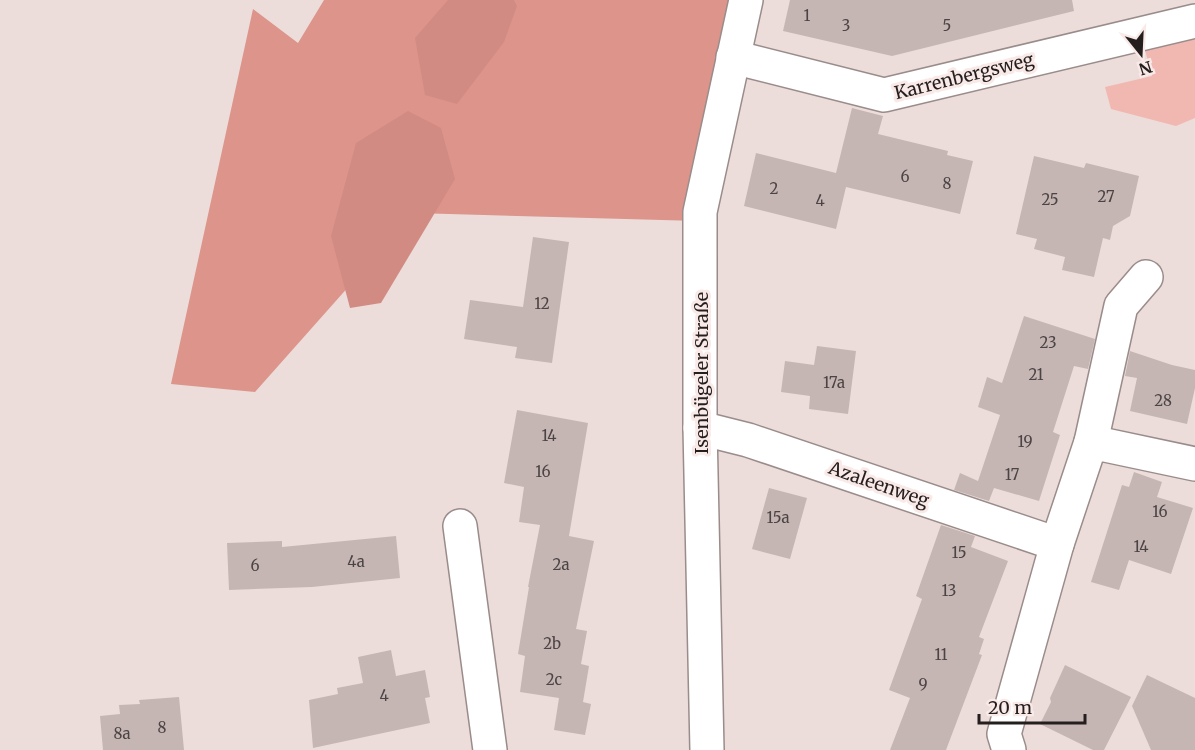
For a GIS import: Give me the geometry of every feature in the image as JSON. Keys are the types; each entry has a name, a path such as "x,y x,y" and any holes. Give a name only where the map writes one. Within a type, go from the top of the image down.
{"street":[{"name":"Isenbügeler Straße","path":"707,750 700,428 700,212 746,0"},
{"name":"Karrenbergsweg","path":"733,57 884,95 1195,21"},
{"path":"1009,750 1004,734 1058,544 1091,442 1120,306 1146,277"},
{"name":"Azaleenweg","path":"700,428 748,440 1058,544"},
{"path":"1091,442 1195,464"},
{"path":"460,526 490,750"}],"shaded area":[{"path":"324,0 740,0 698,221 414,213 255,392 171,384 253,9 298,43"},
{"path":"448,0 514,0 517,6 504,42 457,104 425,95 415,38"},
{"path":"1195,34 1195,118 1176,126 1111,109 1105,87 1152,76 1144,46"},
{"path":"408,111 441,128 455,179 381,303 350,308 331,236 356,143"}],"building":[{"path":"790,0 1072,0 1074,11 892,56 783,31"},
{"path":"852,108 883,116 878,134 948,151 947,155 973,161 960,214 846,187 836,229 744,206 756,153 836,173"},
{"path":"1034,156 1084,168 1086,163 1139,176 1130,216 1113,226 1110,240 1103,238 1094,277 1062,270 1065,257 1034,249 1037,239 1016,234"},
{"path":"533,237 569,242 552,363 515,358 517,347 464,339 470,300 523,307"},
{"path":"1024,316 1095,339 1088,369 1074,366 1053,432 1060,435 1039,501 994,488 989,501 954,490 960,473 978,481 1000,415 978,407 987,377 1002,383"},
{"path":"817,346 856,351 848,414 809,409 810,396 781,392 785,361 814,365"},
{"path":"1130,351 1195,370 1195,388 1187,424 1130,411 1137,378 1125,376"},
{"path":"517,410 588,423 569,536 594,541 576,629 587,631 581,664 589,666 583,702 591,704 585,735 554,730 559,698 520,692 525,656 518,654 540,525 519,522 524,487 504,483"},
{"path":"1134,472 1162,482 1157,497 1193,508 1171,574 1129,560 1119,590 1091,582 1122,485 1129,487"},
{"path":"769,488 807,498 790,559 752,549"},
{"path":"941,525 975,536 971,547 1008,561 979,637 984,639 979,654 982,655 946,750 890,750 910,698 889,690 922,599 916,596"},
{"path":"396,536 400,578 312,587 229,590 227,543 282,541 282,547"},
{"path":"391,650 396,676 425,670 430,697 425,698 430,723 313,748 309,700 338,694 337,688 363,683 358,657"},
{"path":"1065,665 1131,697 1104,750 1093,750 1040,724"},
{"path":"1147,675 1195,698 1195,750 1151,750 1132,706"},
{"path":"179,697 184,750 103,750 100,716 120,714 119,705 140,704 139,700"}]}
